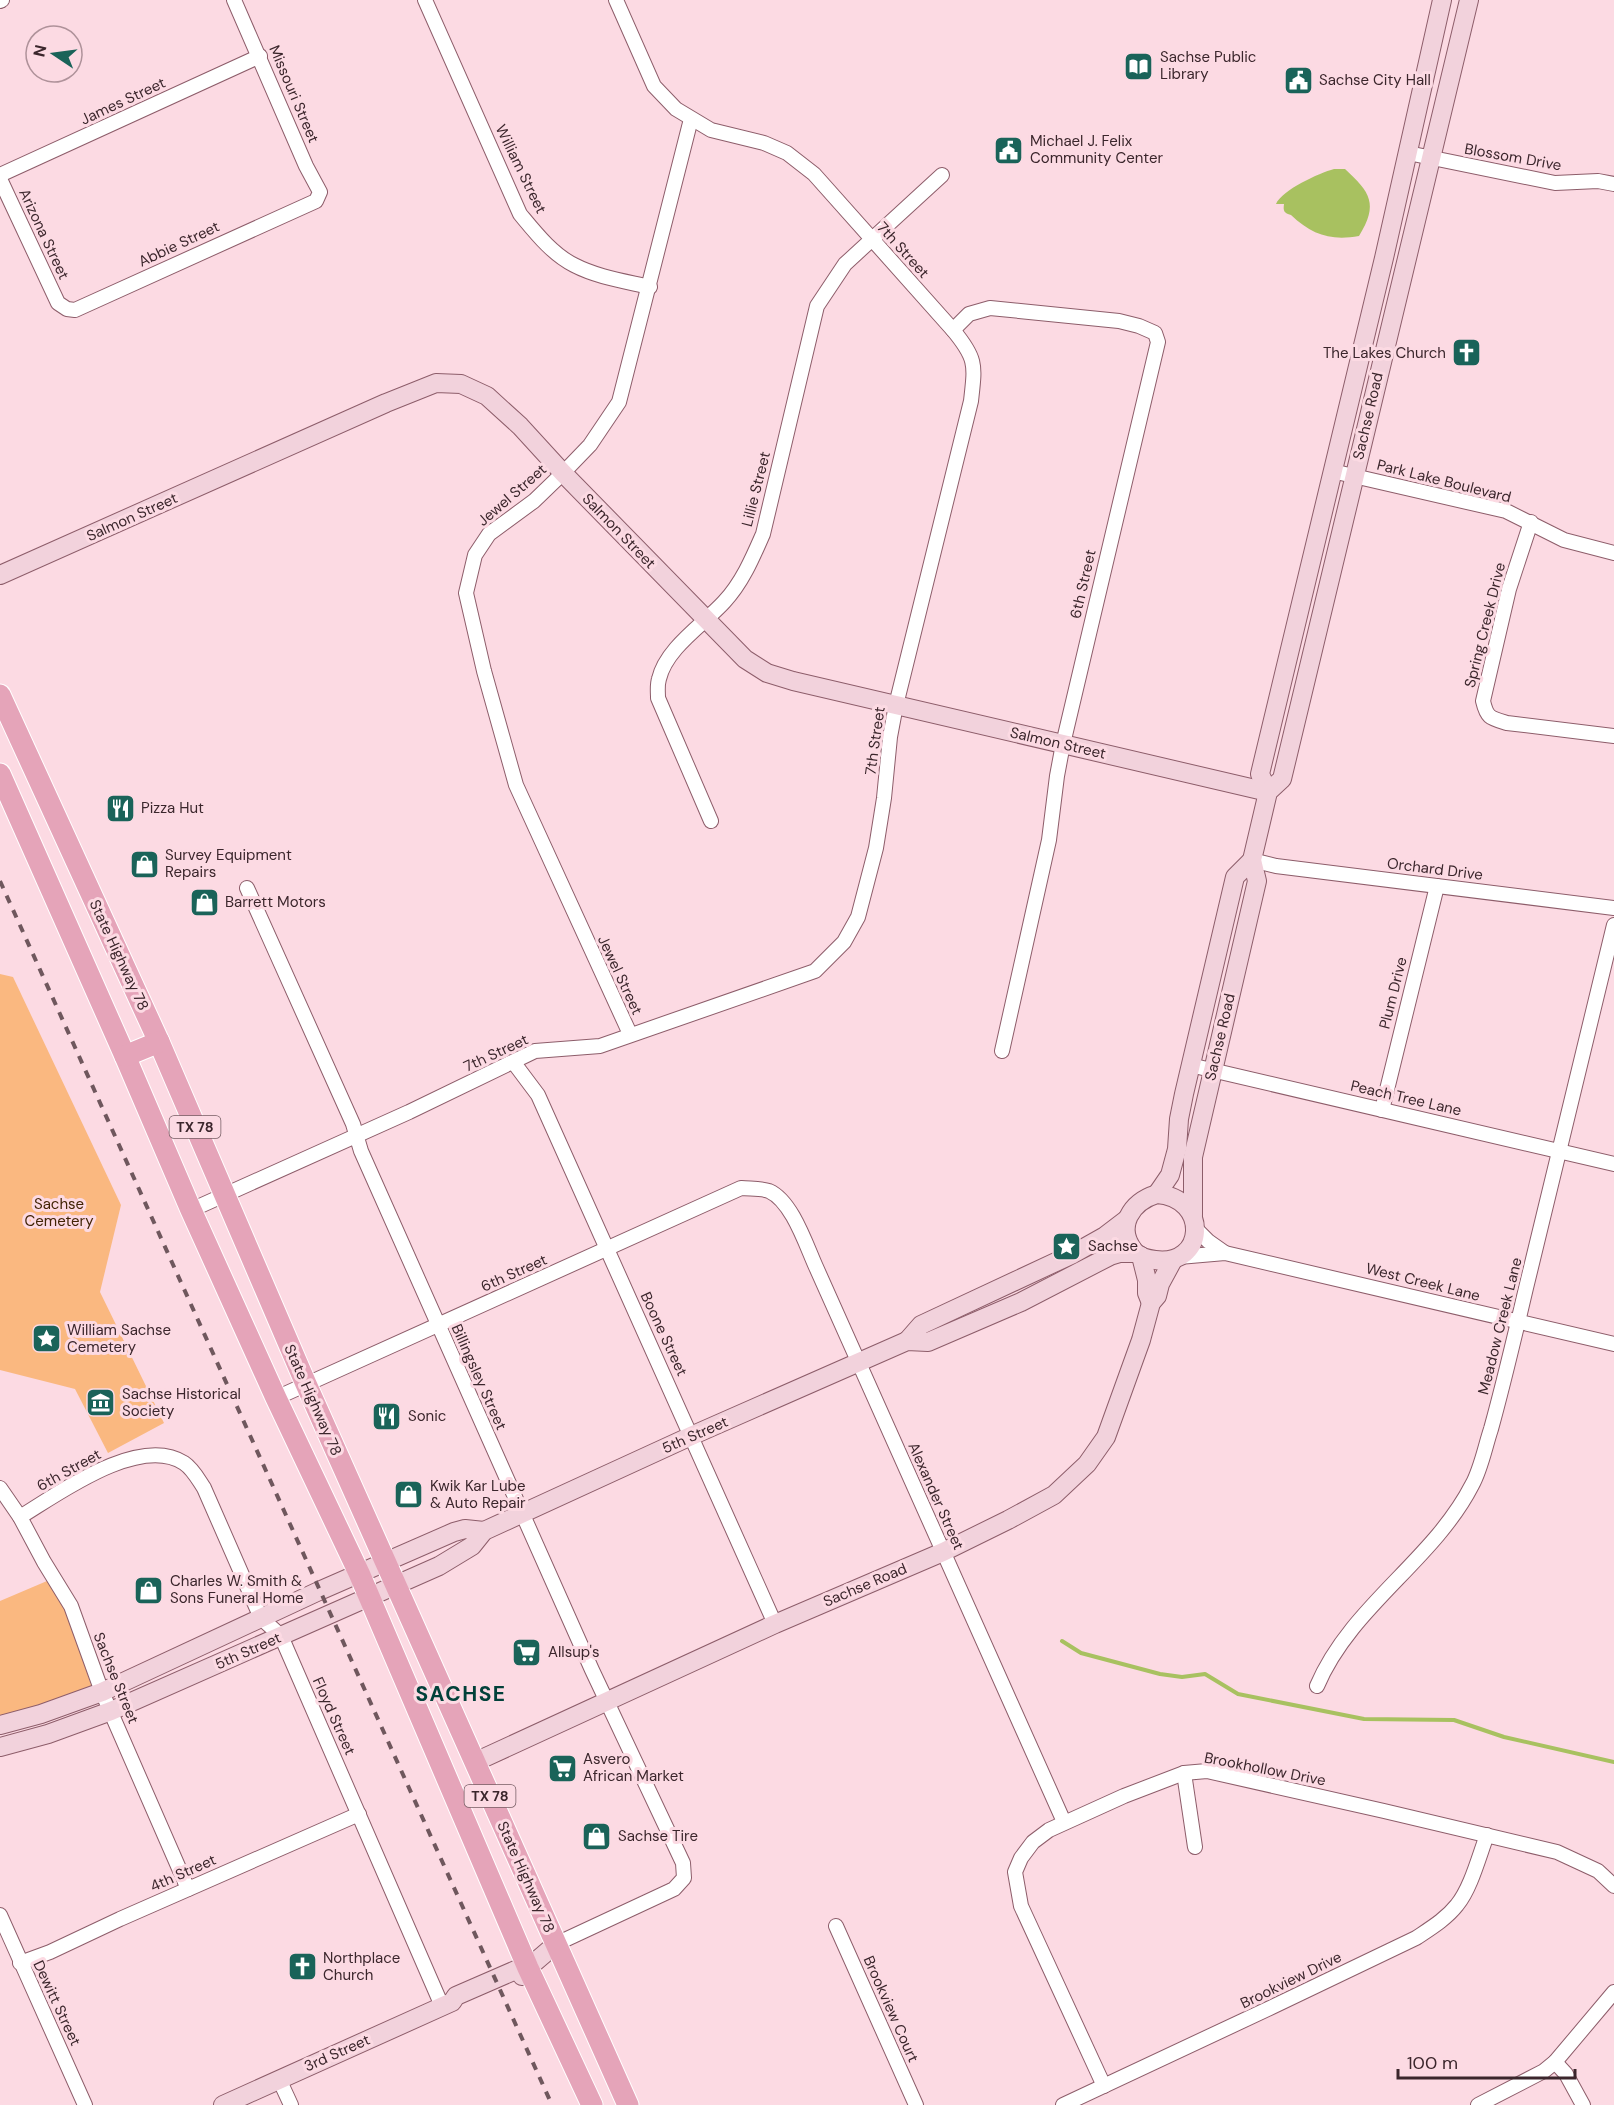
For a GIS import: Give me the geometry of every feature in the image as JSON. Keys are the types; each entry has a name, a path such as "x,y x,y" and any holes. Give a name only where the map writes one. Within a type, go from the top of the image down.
{"main road":[{"name":"Sachse Road","path":"1268,792 1260,774 1408,153 1442,0"},
{"name":"Sachse Road","path":"1194,1222 1193,1157 1257,881 1252,860 1268,792 1281,779 1469,0"},
{"name":"Salmon Street","path":"0,575 436,383 461,384 487,396 520,426 705,620 745,659 767,673 1268,792"},
{"name":"State Highway 78","path":"0,695 159,1042 223,1195 395,1586 628,2105"},
{"name":"State Highway 78","path":"0,774 191,1210 276,1398 359,1573 528,1968 592,2105"},
{"name":"Sachse Road","path":"1157,1194 1170,1175 1177,1149 1179,1119 1190,1065 1235,877 1252,860"},
{"path":"125,1056 159,1042"},
{"path":"1157,1194 1178,1199 1187,1206 1194,1222 1194,1239 1188,1250 1176,1258 1158,1260 1138,1255 1130,1244 1126,1220 1137,1203 1157,1194"},
{"name":"5th Street","path":"0,1747 48,1734 111,1711 439,1566 472,1546 484,1531 691,1436 907,1341 921,1325 1072,1254 1105,1236 1126,1220"},
{"name":"5th Street","path":"907,1341 928,1342 1021,1302 1110,1256 1120,1253 1138,1255"},
{"name":"Sachse Road","path":"475,1762 775,1624 942,1551 1054,1495 1086,1464 1106,1437 1141,1340 1150,1303 1147,1280 1138,1255"},
{"name":"Sachse Road","path":"1150,1303 1157,1296 1160,1284 1176,1258"},
{"name":"5th Street","path":"0,1725 41,1714 102,1692 359,1573 454,1532 465,1529 484,1531"},
{"path":"228,1634 237,1656"},
{"path":"416,1703 430,1709 461,1760 475,1762"},
{"name":"3rd Street","path":"223,2105 447,2004 459,2004 522,1977 528,1968 556,1944"}],"street":[{"name":"Missouri Street","path":"234,0 306,166 320,192 316,201"},
{"name":"William Street","path":"425,0 520,214 533,230 572,265 598,275 650,287"},
{"name":"7th Street","path":"191,1210 535,1052 600,1046 815,971 844,942 858,917 876,848 896,705 971,401 975,366 971,353 953,330 814,174 787,153 764,143 711,130 676,109 654,86 616,0"},
{"name":"James Street","path":"0,177 260,56"},
{"name":"Jewel Street","path":"630,1034 516,785 484,671 466,593 475,555 489,534 534,501 563,473 590,445 619,402 691,119"},
{"name":"Blossom Drive","path":"1408,153 1555,183 1598,181 1614,184"},
{"name":"Lillie Street","path":"711,821 658,698 658,681 675,650 725,601 752,560 762,534 817,306 845,264 942,175"},
{"name":"Arizona Street","path":"0,177 58,303"},
{"name":"Abbie Street","path":"58,303 67,309 75,310 316,201"},
{"name":"6th Street","path":"953,330 969,314 990,308 1119,321 1155,333 1158,342 1063,744 1049,840 1002,1051"},
{"name":"Park Lake Boulevard","path":"1332,471 1506,511 1564,540 1614,552"},
{"name":"Spring Creek Drive","path":"1531,522 1509,589 1483,700 1486,712 1491,719 1507,723 1614,736"},
{"name":"Orchard Drive","path":"1252,860 1276,866 1614,908"},
{"name":"Plum Drive","path":"1382,1110 1437,886"},
{"name":"Billingsley Street","path":"247,888 353,1124 361,1151 522,1514 680,1856 684,1878"},
{"name":"Meadow Creek Lane","path":"1317,1686 1326,1664 1343,1640 1440,1533 1473,1485 1505,1381 1558,1151 1614,926"},
{"name":"Boone Street","path":"514,1063 538,1095 775,1624"},
{"name":"Peach Tree Lane","path":"1190,1065 1614,1164"},
{"name":"6th Street","path":"276,1398 741,1188 768,1191"},
{"name":"Alexander Street","path":"768,1191 779,1197 790,1210 1064,1822"},
{"name":"West Creek Lane","path":"1194,1222 1209,1241 1224,1253"},
{"name":"West Creek Lane","path":"1176,1258 1224,1253 1614,1344"},
{"name":"6th Street","path":"20,1517 89,1475 117,1462 149,1456 172,1458"},
{"name":"Floyd Street","path":"172,1458 192,1470 204,1488 261,1618 281,1636 359,1814 447,2004"},
{"name":"Sachse Street","path":"0,1488 20,1517 71,1606 102,1692 188,1889"},
{"name":"Brookhollow Drive","path":"1104,2086 1021,1906 1016,1885 1016,1872 1021,1858 1033,1842 1049,1830 1124,1796 1184,1773 1207,1772 1557,1852 1598,1871 1614,1886"},
{"path":"1184,1773 1195,1847"},
{"name":"4th Street","path":"20,1963 50,1952 359,1814"},
{"name":"Brookview Drive","path":"1063,2105 1324,1983 1416,1938 1438,1924 1458,1904 1473,1875 1487,1835"},
{"name":"3rd Street","path":"556,1944 674,1889 684,1878"},
{"name":"Dewitt Street","path":"0,1915 86,2105"},
{"name":"Brookview Court","path":"836,1926 916,2105"},
{"path":"1478,2105 1544,2072 1614,1992"},
{"path":"1555,2062 1566,2074 1583,2105"},
{"path":"279,2079 291,2105"}],"green space":[{"name":"Sachse Cemetery","path":"0,974 13,977 121,1205 100,1292 164,1423 108,1453 75,1389 0,1370"},
{"path":"47,1581 66,1607 92,1688 0,1719 0,1601"}],"shaded area":[{"path":"1334,169 1345,169 1361,185 1369,199 1369,215 1359,236 1340,238 1314,232 1285,212 1284,204 1276,204 1285,193 1293,188"}],"waterway":[{"path":"1062,1641 1081,1653 1160,1674 1182,1677 1205,1674 1238,1694 1364,1719 1454,1720 1504,1737 1614,1762"}],"railway":[{"path":"0,881 552,2105"}],"place":[{"name":"Sachse Public Library","path":"1139,66"},
{"name":"Sachse City Hall","path":"1298,80"},
{"name":"Michael J. Felix Community Center","path":"1009,150"},
{"name":"The Lakes Church","path":"1467,353"},
{"name":"Pizza Hut","path":"120,808"},
{"name":"Survey Equipment Repairs","path":"144,864"},
{"name":"Barrett Motors","path":"204,902"},
{"name":"Sachse","path":"1067,1246"},
{"name":"William Sachse Cemetery","path":"46,1339"},
{"name":"Sachse Historical Society","path":"101,1403"},
{"name":"Sonic","path":"387,1416"},
{"name":"Kwik Kar Lube & Auto Repair","path":"409,1495"},
{"name":"Charles W. Smith & Sons Funeral Home","path":"149,1590"},
{"name":"Allsup's","path":"527,1652"},
{"name":"Asvero African Market","path":"562,1768"},
{"name":"Sachse Tire","path":"597,1836"},
{"name":"Northplace Church","path":"302,1967"}],"district":[{"name":"SACHSE","path":"461,1694"}]}
